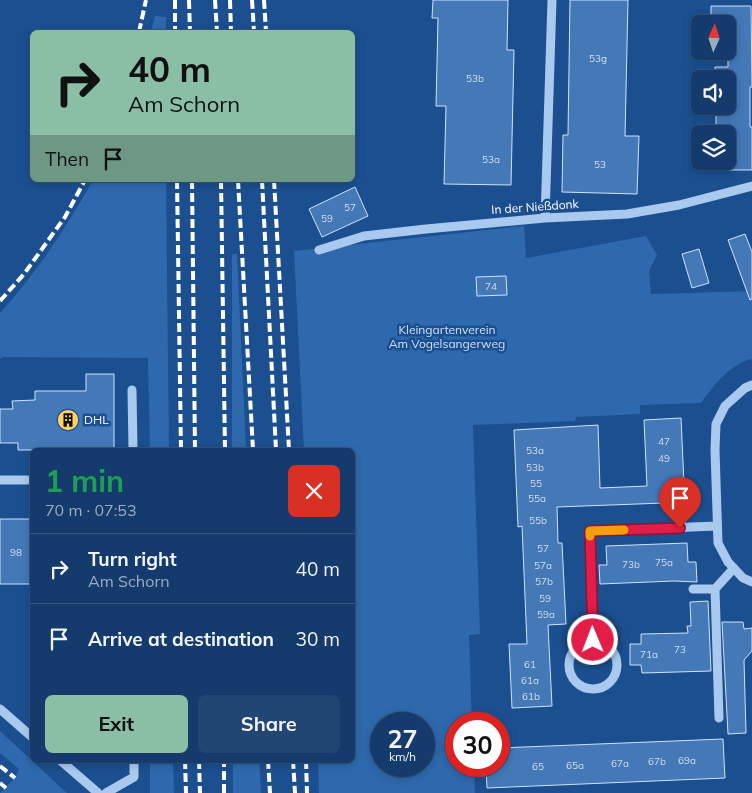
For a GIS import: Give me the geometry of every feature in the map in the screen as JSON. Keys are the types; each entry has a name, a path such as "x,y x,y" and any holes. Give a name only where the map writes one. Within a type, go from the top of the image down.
{"street":[{"path":"545,218 552,0"},
{"name":"In der Nießdonk","path":"318,250 364,236 545,218 627,214 680,205 752,186"},
{"path":"752,385 744,388 725,406 716,424 715,458 718,543 728,562 743,578 752,582"},
{"path":"132,390 132,448"},
{"path":"0,480 27,480"},
{"path":"593,640 590,531 717,526"},
{"path":"719,718 716,589 734,568"},
{"path":"693,589 716,589"},
{"path":"593,640 606,644 616,655 618,662 612,682 605,687 592,690 579,685 574,680 569,663 577,647 593,640"},
{"path":"0,709 30,735"},
{"path":"63,763 98,793"},
{"path":"106,793 134,776 134,763"}],"green space":[{"path":"155,16 166,17 166,30 152,30"},
{"path":"92,182 166,182 169,448 150,448 148,358 3,357 0,359 0,313 26,282 72,215"},
{"name":"Kleingartenverein Am Vogelsangerweg","path":"524,226 526,258 646,236 657,255 649,271 651,294 752,291 752,359 730,370 717,382 701,403 640,405 640,414 576,417 575,421 473,425 480,634 469,635 472,712 445,712 445,777 474,777 475,793 319,793 318,763 355,763 355,448 304,448 294,251"},
{"path":"232,254 237,254 246,448 232,448"},
{"path":"0,731 30,759 30,763 35,763 67,793 0,793 15,778 19,769 0,753"},
{"path":"150,763 173,763 174,793 150,793"},
{"path":"233,763 259,763 261,793 233,793"}],"building":[{"path":"433,0 508,0 507,50 514,50 511,185 444,184 446,106 436,106 438,18 432,18"},
{"path":"570,0 628,0 625,136 639,136 637,194 562,192 563,135 568,135"},
{"path":"711,6 751,6 752,87 750,87 750,127 752,127 752,170 736,170 736,125 716,125 716,115 736,115 736,70 715,70 715,67 728,67 728,60 736,60 736,15 711,15"},
{"path":"355,187 368,216 322,237 309,209"},
{"path":"745,234 752,252 752,299 750,300 728,240"},
{"path":"699,249 709,283 692,288 682,254"},
{"path":"506,276 507,295 477,296 476,277"},
{"path":"86,374 114,374 114,448 30,448 30,450 18,450 18,443 0,443 0,409 13,409 12,401 35,400 35,391 86,391"},
{"path":"681,418 684,484 690,484 691,502 557,507 558,543 562,543 566,624 548,625 552,706 512,708 509,644 527,644 522,526 518,527 514,430 598,425 600,488 647,486 644,420"},
{"path":"0,519 30,519 30,584 0,584"},
{"path":"687,543 688,562 696,562 697,582 600,584 599,565 607,565 606,546"},
{"path":"708,601 711,671 642,673 641,665 630,665 630,644 641,644 641,634 688,633 687,626 691,626 690,602"},
{"path":"722,622 743,622 744,629 752,628 752,651 744,660 746,733 728,734"},
{"path":"723,739 725,778 487,788 486,777 510,777 510,748"}],"railway":[{"path":"139,30 146,0"},
{"path":"175,0 175,30"},
{"path":"189,0 190,30"},
{"path":"215,0 217,30"},
{"path":"230,0 231,30"},
{"path":"252,0 254,30"},
{"path":"264,0 266,30"},
{"path":"0,301 24,274 65,217 84,182"},
{"path":"177,182 181,448"},
{"path":"192,182 195,448"},
{"path":"221,182 225,448"},
{"path":"238,182 253,448"},
{"path":"262,182 276,448"},
{"path":"274,182 289,448"},
{"path":"185,763 186,793"},
{"path":"199,763 200,793"},
{"path":"224,763 224,793"},
{"path":"268,763 270,793"},
{"path":"293,763 295,793"},
{"path":"306,763 307,793"},
{"path":"0,766 15,778"},
{"path":"0,783 6,788"}],"slow traffic":[{"path":"590,536 590,531 624,530"}],"place":[{"name":"DHL","path":"68,420"}],"route":[{"path":"593,640 590,531 680,528"}]}
